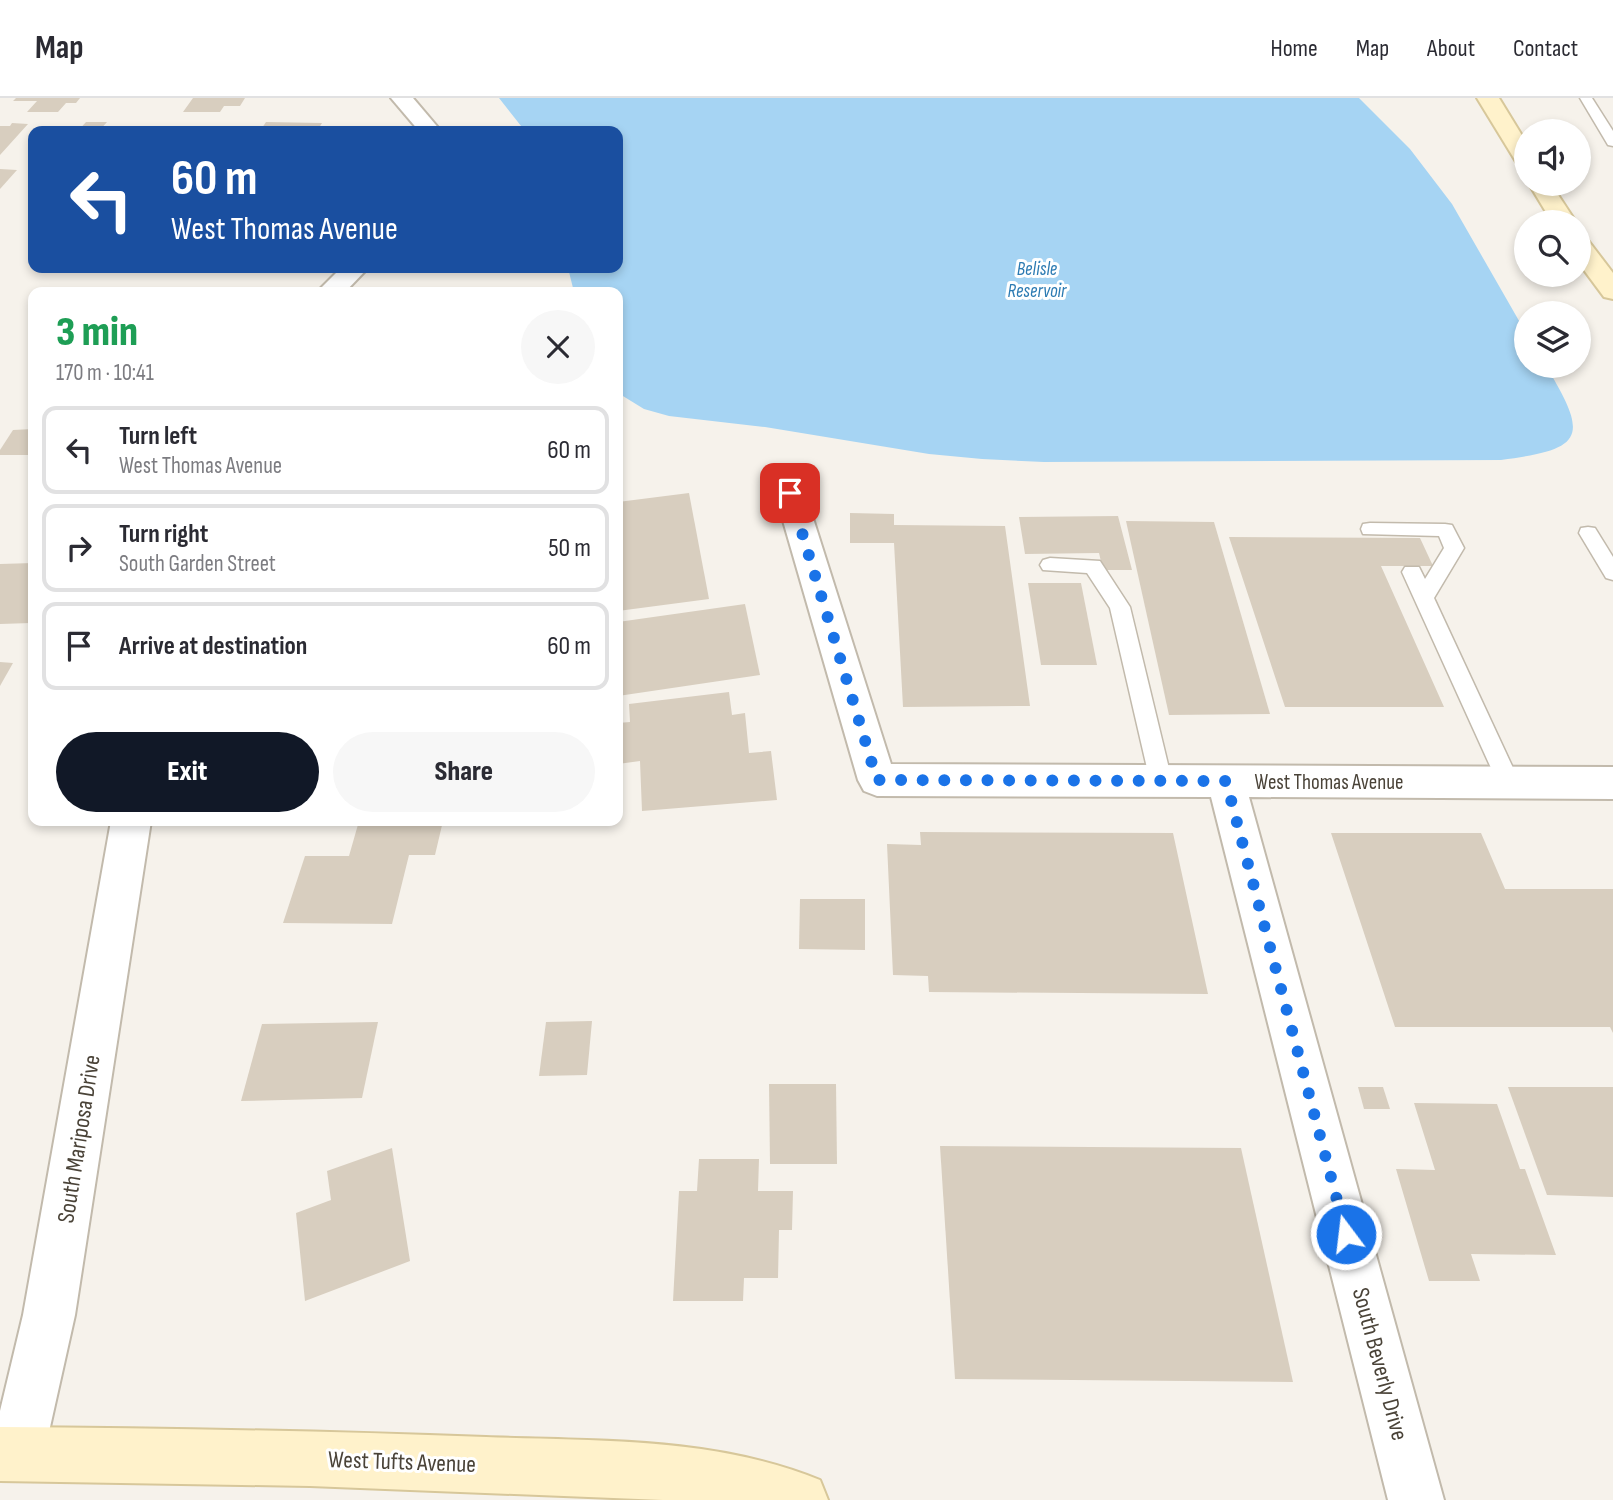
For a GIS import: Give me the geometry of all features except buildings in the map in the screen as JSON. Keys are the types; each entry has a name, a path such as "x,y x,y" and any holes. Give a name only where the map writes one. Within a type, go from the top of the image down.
{"street":[{"path":"402,98 426,126"},
{"path":"1488,98 1514,140"},
{"path":"1591,261 1613,291"},
{"path":"335,287 350,273"},
{"name":"West Thomas Avenue","path":"790,493 877,780 1613,783"},
{"name":"South Beverly Drive","path":"1226,781 1416,1500"},
{"name":"South Mariposa Drive","path":"8,1454 49,1315 130,826"},
{"name":"West Tufts Avenue","path":"8,1454 380,1461 592,1469 716,1479 800,1500"}],"lane":[{"path":"1586,98 1611,135"},
{"path":"1370,529 1446,530 1454,548 1424,597"},
{"path":"1588,533 1613,573"},
{"path":"1050,565 1093,565 1120,607 1161,781"},
{"path":"1412,572 1509,783"}],"water":[{"name":"Belisle Reservoir","path":"499,98 1359,98 1410,149 1452,204 1514,312 1514,378 1553,378 1569,409 1573,424 1571,436 1550,451 1501,460 1044,462 929,454 765,427 669,416 644,409 623,396 623,287 573,287 569,273 623,273 623,126 521,126"}],"route":[{"path":"790,493 877,780 1226,781 1346,1234"}]}
